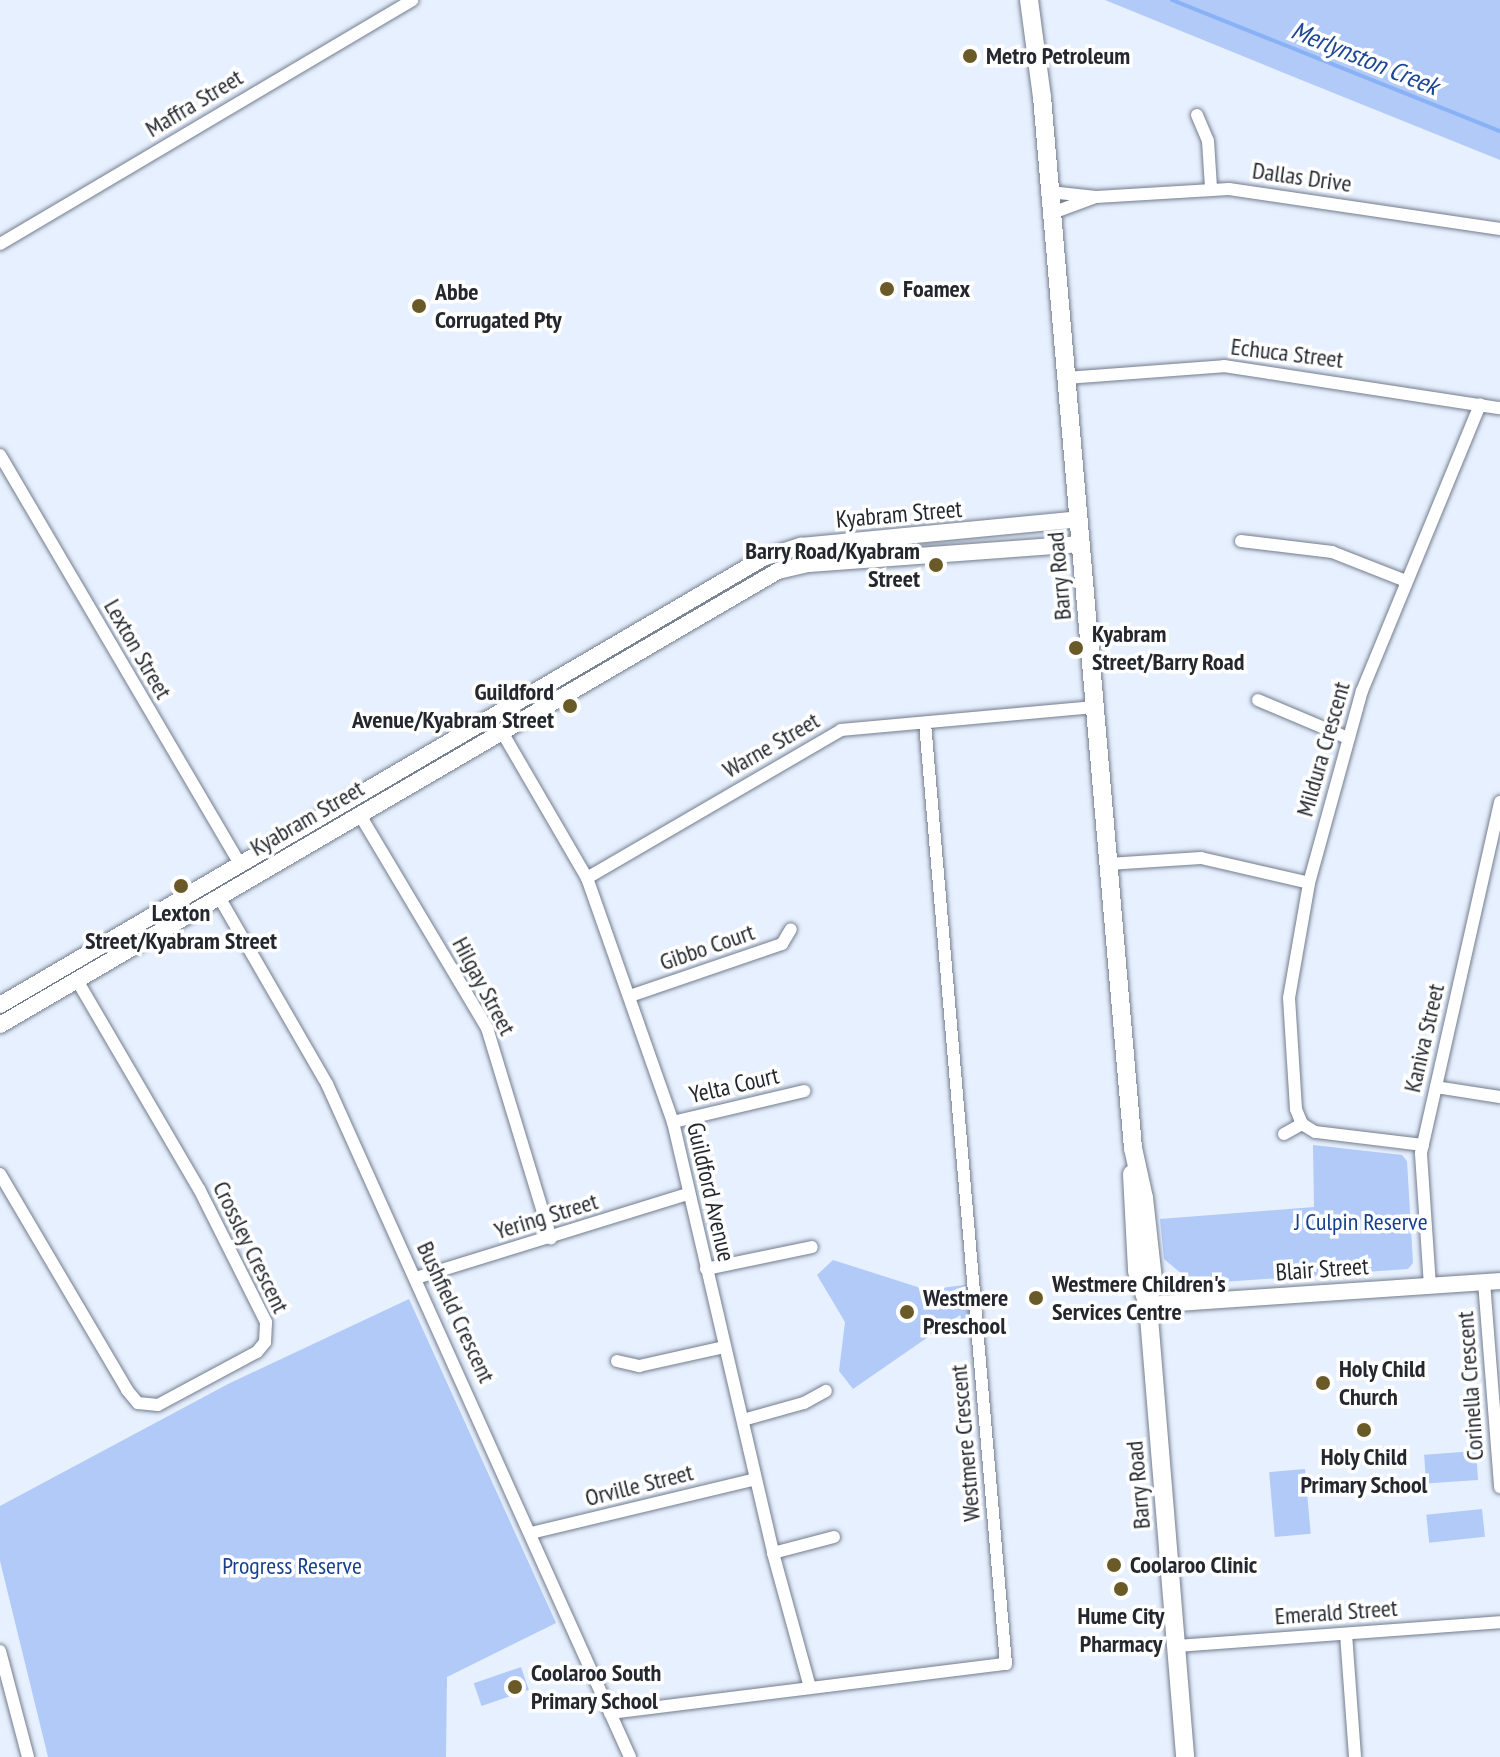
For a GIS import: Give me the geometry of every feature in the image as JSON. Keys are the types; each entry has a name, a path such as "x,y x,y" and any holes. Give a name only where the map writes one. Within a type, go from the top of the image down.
{"main road":[{"name":"Barry Road","path":"1029,0 1052,213 1133,1148 1144,1198 1153,1279 1148,1305 1185,1757"}],"street":[{"name":"Maffra Street","path":"0,244 412,0"},
{"path":"1197,115 1208,141 1211,188"},
{"name":"Dallas Drive","path":"1050,192 1096,197 1211,188 1500,229"},
{"name":"Dallas Drive","path":"1052,213 1096,197"},
{"name":"Echuca Street","path":"1066,378 1224,366 1500,408"},
{"name":"Mildura Crescent","path":"1302,1124 1296,1109 1288,1007 1309,883 1368,672 1480,404"},
{"name":"Lexton Street","path":"0,455 240,864"},
{"name":"Kyabram Street","path":"0,1005 776,553 801,546 1079,519"},
{"path":"1241,541 1332,552 1406,581"},
{"name":"Kyabram Street","path":"0,1025 778,571 798,565 1081,544"},
{"path":"730,578 739,593"},
{"path":"1258,700 1348,738"},
{"name":"Warne Street","path":"587,878 841,730 1094,707"},
{"path":"492,717 502,732"},
{"name":"Westmere Crescent","path":"610,1713 1006,1664 925,723"},
{"name":"Guildford Avenue","path":"502,732 587,878 673,1122 773,1553 810,1687"},
{"name":"Kaniva Street","path":"1430,1286 1421,1162 1423,1145 1500,802"},
{"name":"Hilgay Street","path":"360,815 487,1028 551,1238"},
{"path":"1108,864 1201,858 1309,883"},
{"path":"216,878 219,897"},
{"name":"Kyabram Street","path":"133,927 203,894 219,897"},
{"name":"Bushfield Crescent","path":"219,897 327,1084 630,1757"},
{"name":"Gibbo Court","path":"630,996 782,944 791,929"},
{"name":"Crossley Crescent","path":"0,1174 127,1390 138,1403 158,1405 257,1352 265,1342 266,1322 199,1189 77,980"},
{"path":"31,987 39,1002"},
{"path":"1436,1087 1500,1097"},
{"name":"Yelta Court","path":"673,1122 804,1091"},
{"path":"1284,1134 1302,1124 1315,1132 1423,1145"},
{"name":"Yering Street","path":"416,1278 688,1194"},
{"path":"706,1269 812,1247"},
{"name":"Blair Street","path":"1148,1305 1492,1281"},
{"name":"Corinella Crescent","path":"1492,1281 1500,1487"},
{"path":"617,1361 639,1366 725,1347"},
{"path":"743,1420 804,1403 826,1391"},
{"name":"Orville Street","path":"531,1533 756,1479"},
{"path":"773,1553 834,1537"},
{"name":"Emerald Street","path":"1176,1646 1500,1622"},
{"path":"1346,1634 1355,1757"},
{"path":"0,1651 28,1757"}],"green space":[{"path":"1105,0 1500,0 1500,160 1284,73"},
{"name":"J Culpin Reserve","path":"1313,1145 1402,1155 1407,1161 1413,1263 1408,1269 1194,1284 1164,1259 1160,1219 1314,1207"},
{"path":"833,1260 927,1290 971,1284 975,1326 964,1327 960,1315 853,1389 839,1371 845,1322 817,1275"},
{"name":"Progress Reserve","path":"409,1299 556,1623 447,1677 446,1757 48,1757 0,1561 0,1506 228,1384"},
{"path":"1476,1451 1478,1480 1426,1484 1424,1455"},
{"path":"1305,1469 1311,1534 1275,1537 1269,1472"},
{"path":"1482,1509 1485,1537 1429,1543 1426,1515"},
{"path":"521,1667 529,1690 482,1706 474,1683"}],"waterway":[{"name":"Merlynston Creek","path":"1172,0 1500,131"}],"place":[{"name":"Metro Petroleum","path":"970,56"},
{"name":"Foamex","path":"887,289"},
{"name":"Abbe Corrugated Pty","path":"419,306"},
{"name":"Barry Road/Kyabram Street","path":"936,565"},
{"name":"Kyabram Street/Barry Road","path":"1076,648"},
{"name":"Guildford Avenue/Kyabram Street","path":"570,706"},
{"name":"Lexton Street/Kyabram Street","path":"181,886"},
{"name":"Westmere Children's Services Centre","path":"1036,1298"},
{"name":"Westmere Preschool","path":"907,1312"},
{"name":"Holy Child Church","path":"1323,1383"},
{"name":"Holy Child Primary School","path":"1364,1430"},
{"name":"Coolaroo Clinic","path":"1114,1565"},
{"name":"Hume City Pharmacy","path":"1121,1589"},
{"name":"Coolaroo South Primary School","path":"515,1687"}]}
